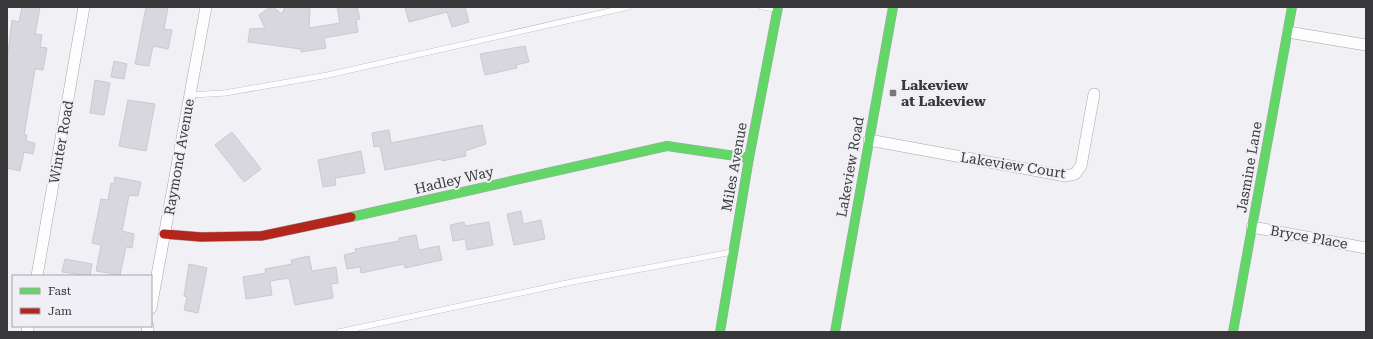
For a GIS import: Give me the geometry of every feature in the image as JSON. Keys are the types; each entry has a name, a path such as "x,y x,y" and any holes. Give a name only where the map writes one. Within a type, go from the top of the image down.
{"street":[{"name":"Winter Road","path":"36,275 84,7"},
{"name":"Raymond Avenue","path":"152,302 206,7"},
{"name":"Lakeview Road","path":"835,332 893,7"},
{"name":"Jasmine Lane","path":"1233,332 1292,7"},
{"name":"Miles Avenue","path":"720,332 733,252 778,8"},
{"path":"1288,32 1366,45"},
{"name":"Lakeview Court","path":"869,140 1065,176 1075,174 1081,166 1094,94"},
{"name":"Hadley Way","path":"164,234 201,237 261,236 367,214 626,154 667,146 750,158"},
{"name":"Bryce Place","path":"1252,227 1366,248"}],"lane":[{"path":"190,95 224,93 328,75 628,7"},
{"path":"762,7 778,8"},
{"path":"339,332 572,282 733,252"}],"building":[{"path":"22,7 40,7 35,34 42,35 40,47 47,48 43,70 35,69 24,135 27,135 26,141 35,143 33,154 24,152 20,171 7,168 7,61 12,20 19,22"},
{"path":"146,7 168,7 164,29 172,30 168,49 153,46 149,66 135,64"},
{"path":"270,7 273,7 282,14 285,7 310,7 309,28 340,23 337,7 357,7 360,19 356,20 358,32 324,38 326,48 301,52 301,49 248,42 250,29 265,28 259,15"},
{"path":"405,7 465,7 469,22 452,27 447,12 409,22"},
{"path":"525,46 529,62 516,65 517,68 485,75 480,54"},
{"path":"114,61 127,64 124,79 111,77"},
{"path":"95,80 110,83 104,115 90,113"},
{"path":"128,100 155,104 146,151 119,146"},
{"path":"482,125 486,144 465,151 466,156 442,161 441,159 385,170 380,146 374,147 372,133 389,130 391,143"},
{"path":"232,132 261,169 244,182 215,145"},
{"path":"361,151 365,173 335,178 336,185 323,187 318,160"},
{"path":"115,177 141,182 138,196 129,195 122,231 134,234 132,248 126,247 120,275 96,271 101,245 92,243 101,199 108,200 111,183 114,184"},
{"path":"521,211 523,224 541,220 545,239 514,245 507,214"},
{"path":"464,222 465,226 489,222 493,245 467,250 465,239 453,241 450,225"},
{"path":"416,235 419,250 439,246 442,260 405,268 404,264 361,273 360,267 347,269 344,255 356,252 355,249 399,241 399,238"},
{"path":"309,256 312,271 336,267 338,283 331,284 333,298 295,305 289,278 270,281 272,295 246,299 243,277 266,273 265,269 292,264 291,260"},
{"path":"65,259 92,264 90,275 62,272"},
{"path":"189,264 207,268 198,313 184,310 187,297 184,296"}],"traffic: fast":[{"path":"720,332 749,158 778,7"},
{"path":"835,332 893,7"},
{"path":"1233,332 1292,7"},
{"path":"351,217 667,146 749,158"}],"traffic: jam":[{"path":"164,234 201,237 261,236 351,217"}],"place":[{"name":"Lakeview at Lakeview","path":"893,93"}]}
